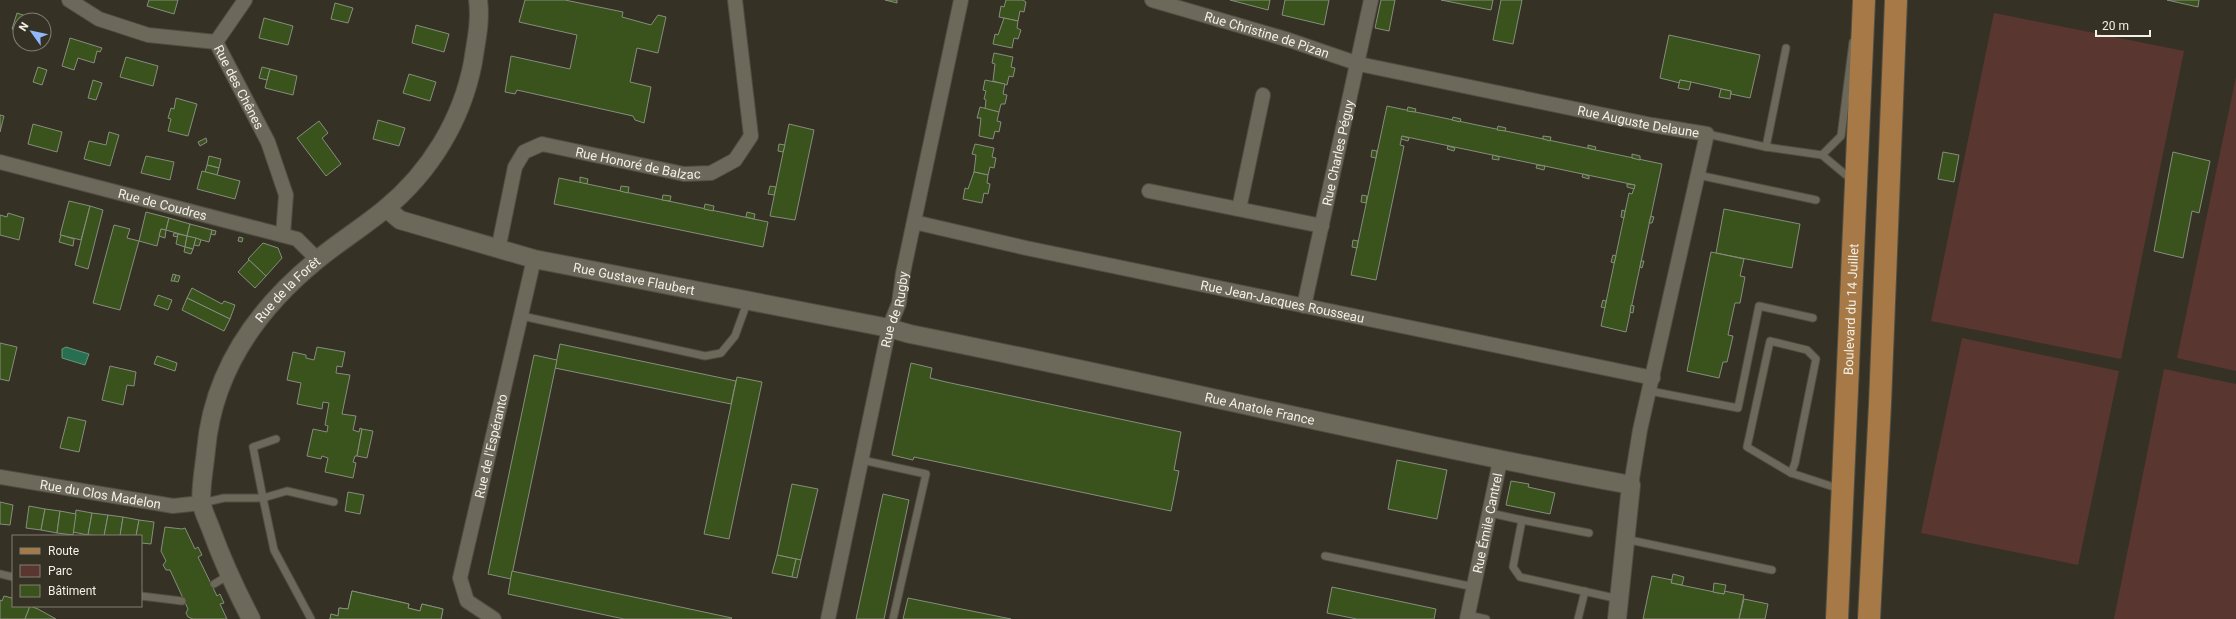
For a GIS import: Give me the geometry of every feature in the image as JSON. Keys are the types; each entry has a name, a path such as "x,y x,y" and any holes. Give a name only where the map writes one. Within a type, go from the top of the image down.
{"main road":[{"name":"Boulevard du 14 Juillet","path":"1837,619 1857,184 1862,0"},
{"path":"1869,619 1880,404 1896,0"}],"street":[{"name":"Rue des Chênes","path":"68,0 99,19 148,35 216,42 268,142 286,195 283,235"},
{"path":"216,42 245,0"},
{"name":"Rue de la Forêt","path":"251,619 221,580 201,503 208,429 220,386 238,348 262,313 317,259 386,208 413,182 448,136 459,112 470,75 478,31 478,0"},
{"name":"Rue Honoré de Balzac","path":"498,250 515,167 524,152 542,144 684,174 711,173 735,160 751,136 735,0"},
{"name":"Rue de Rugby","path":"828,619 889,328 899,303 914,222 961,0"},
{"name":"Rue Christine de Pizan","path":"1152,0 1289,40 1358,64"},
{"name":"Rue Charles Péguy","path":"1304,306 1371,0"},
{"name":"Rue Auguste Delaune","path":"1358,64 1652,125 1707,134 1640,430 1631,486"},
{"path":"1239,209 1263,95"},
{"name":"Rue de Coudres","path":"0,162 297,239 317,259"},
{"path":"1149,191 1322,226"},
{"name":"Rue Gustave Flaubert","path":"386,208 400,220 498,250 534,259 889,328"},
{"name":"Rue Jean-Jacques Rousseau","path":"914,222 1026,248 1304,306 1651,384"},
{"name":"Rue de l'Espéranto","path":"494,619 467,601 460,578 534,259"},
{"name":"Rue Anatole France","path":"889,328 910,334 1303,416 1500,461 1631,486"},
{"name":"Rue Émile Cantrel","path":"1467,617 1500,461"},
{"name":"Rue du Clos Madelon","path":"0,477 173,506 201,503"},
{"path":"1617,619 1631,486"}],"lane":[{"path":"1822,155 1842,136 1850,56 1862,0"},
{"path":"1766,147 1786,48"},
{"path":"1707,134 1766,147 1822,155 1857,184"},
{"path":"1698,175 1816,200"},
{"path":"522,316 705,356 721,353 735,336 748,300"},
{"path":"1651,384 1738,408 1760,306 1814,318"},
{"path":"1791,473 1795,463 1816,359 1807,350 1770,341 1747,448 1791,473 1842,490"},
{"path":"276,439 252,447 274,550 311,619"},
{"path":"862,460 926,474 893,619"},
{"path":"201,503 224,498 263,498 287,491 334,502"},
{"path":"1490,513 1589,532"},
{"path":"1522,520 1513,567 1520,577 1619,599"},
{"path":"1625,539 1772,570"},
{"path":"1325,556 1474,587"},
{"path":"0,574 12,577"},
{"path":"1578,619 1585,591"},
{"path":"142,596 182,601"},
{"path":"1467,617 1486,619"}],"green space":[{"path":"1994,13 2184,51 2121,359 1931,321"},
{"path":"2236,77 2236,371 2177,358"},
{"path":"1962,338 2119,371 2078,565 1921,533"},
{"path":"2164,369 2236,384 2236,619 2114,619"}],"shaded area":[{"path":"66,347 89,354 85,365 62,358 62,349"}],"building":[{"path":"149,0 178,0 174,14 147,6"},
{"path":"525,0 565,0 623,12 622,17 651,25 658,15 666,17 658,53 637,48 630,82 651,87 644,123 635,120 633,116 517,90 515,94 505,92 511,56 570,69 577,35 519,22"},
{"path":"885,0 897,0 897,3"},
{"path":"1006,0 1023,0 1026,2 1024,12 1020,11 1018,21 999,17 1001,6 1004,7"},
{"path":"1230,0 1270,0 1268,10"},
{"path":"1285,0 1329,0 1324,25 1282,15"},
{"path":"1381,0 1395,0 1389,31 1375,28"},
{"path":"1441,0 1493,0 1491,10"},
{"path":"1501,0 1522,0 1513,44 1493,40"},
{"path":"2167,0 2199,0 2198,7"},
{"path":"335,3 353,8 348,23 331,19"},
{"path":"264,18 293,26 288,45 259,38"},
{"path":"1004,18 1018,21 1017,28 1021,30 1018,39 1014,38 1012,48 993,44 995,34 998,35"},
{"path":"416,25 449,34 444,52 412,43"},
{"path":"1669,35 1760,55 1750,98 1731,94 1731,91 1691,82 1680,80 1680,83 1660,78"},
{"path":"70,38 102,48 100,52 97,51 94,63 78,58 74,70 62,66"},
{"path":"994,53 1013,57 1011,67 1015,68 1013,77 1009,76 1007,85 993,81 995,64 992,63"},
{"path":"126,57 158,66 153,86 120,77"},
{"path":"38,67 47,70 42,85 33,82"},
{"path":"262,67 270,69 267,80 259,78"},
{"path":"270,69 297,76 293,95 265,88"},
{"path":"409,74 436,82 430,101 403,93"},
{"path":"93,80 102,83 96,100 88,98"},
{"path":"985,80 1005,84 1003,94 1007,95 1005,104 1001,104 999,112 985,109 986,100 984,99 986,91 983,90"},
{"path":"1680,80 1691,82 1689,90 1678,88"},
{"path":"1721,89 1731,91 1730,99 1719,97"},
{"path":"176,98 197,104 188,136 168,131 171,119 168,118 171,108 174,109"},
{"path":"1387,106 1662,164 1626,332 1601,326 1629,193 1632,194 1635,185 1402,136 1400,145 1404,146 1376,280 1351,275"},
{"path":"980,107 999,112 997,121 1001,122 999,132 995,131 993,139 979,136 981,118 977,118"},
{"path":"1408,107 1416,109 1415,112 1407,111"},
{"path":"0,115 4,116 0,132"},
{"path":"1453,117 1461,119 1460,122 1452,120"},
{"path":"378,120 405,128 399,146 373,139"},
{"path":"319,121 328,133 322,138 341,164 326,176 297,138"},
{"path":"33,124 62,132 57,152 28,144"},
{"path":"789,124 814,130 795,220 770,216"},
{"path":"1498,126 1506,128 1505,131 1497,130"},
{"path":"109,132 119,135 110,166 84,159 89,141 106,145"},
{"path":"1402,136 1409,138 1408,141 1401,139"},
{"path":"1543,136 1551,137 1550,141 1543,139"},
{"path":"206,138 207,142 200,146 198,142"},
{"path":"779,144 785,145 783,152 778,151"},
{"path":"975,144 994,148 992,157 996,158 994,168 990,167 988,175 974,172 976,155 972,154"},
{"path":"1588,145 1596,147 1595,150 1588,148"},
{"path":"1448,146 1455,148 1454,151 1447,149"},
{"path":"1372,150 1377,151 1376,158 1371,157"},
{"path":"1943,152 1959,155 1954,182 1938,179"},
{"path":"2173,152 2210,161 2199,213 2192,211 2183,258 2154,251"},
{"path":"1632,154 1640,156 1640,160 1632,158"},
{"path":"1493,155 1499,157 1499,160 1492,159"},
{"path":"146,156 174,162 170,180 141,173"},
{"path":"209,156 221,159 219,168 207,165"},
{"path":"207,165 219,168 217,175 205,172"},
{"path":"1537,165 1545,166 1544,170 1536,168"},
{"path":"202,171 240,181 235,199 197,189"},
{"path":"974,172 988,175 987,183 990,184 988,194 984,193 982,203 963,199 965,188 968,189"},
{"path":"1583,174 1589,176 1589,179 1582,177"},
{"path":"580,177 588,179 587,184 580,183"},
{"path":"559,178 768,222 763,247 554,204"},
{"path":"1627,184 1635,185 1634,189 1627,187"},
{"path":"621,186 629,187 628,193 620,191"},
{"path":"770,186 776,187 774,195 768,194"},
{"path":"663,195 671,196 670,201 662,200"},
{"path":"1362,195 1367,196 1366,203 1361,202"},
{"path":"69,201 90,206 81,240 60,235"},
{"path":"705,204 714,206 713,211 704,209"},
{"path":"90,206 103,210 88,269 75,265"},
{"path":"1724,209 1800,224 1792,268 1716,253"},
{"path":"1622,210 1625,211 1624,218 1621,217"},
{"path":"146,212 169,218 166,230 161,229 157,246 139,241"},
{"path":"747,212 755,214 754,219 746,217"},
{"path":"8,213 24,218 19,240 0,235 0,215 7,217"},
{"path":"1651,216 1654,217 1652,223 1649,223"},
{"path":"169,218 190,224 187,236 166,230"},
{"path":"190,224 212,230 209,242 187,236"},
{"path":"114,225 130,229 127,238 139,241 120,310 93,303"},
{"path":"161,229 166,230 165,238 159,236"},
{"path":"212,230 216,231 215,235 211,234"},
{"path":"174,233 178,234 178,237 173,236"},
{"path":"178,234 187,236 185,247 176,244"},
{"path":"61,235 74,239 73,246 59,242"},
{"path":"187,236 196,238 193,249 185,247"},
{"path":"239,237 243,238 242,242 238,241"},
{"path":"196,238 201,240 199,246 194,245"},
{"path":"1353,240 1358,241 1357,248 1352,247"},
{"path":"263,243 278,248 282,258 266,276 248,259"},
{"path":"185,247 193,249 191,254 184,252"},
{"path":"1711,252 1744,259 1740,276 1745,277 1740,303 1735,303 1728,335 1733,336 1727,362 1723,362 1719,378 1687,371"},
{"path":"1613,255 1616,256 1614,263 1611,262"},
{"path":"249,260 266,276 255,288 238,272"},
{"path":"1641,261 1644,261 1642,268 1640,267"},
{"path":"173,274 176,275 174,281 171,281"},
{"path":"176,275 180,276 178,282 174,281"},
{"path":"192,288 222,304 224,301 235,305 230,319 187,298"},
{"path":"158,295 172,300 168,310 154,305"},
{"path":"187,298 230,319 224,331 182,310"},
{"path":"1603,300 1606,301 1605,308 1601,307"},
{"path":"1631,305 1634,306 1633,313 1630,312"},
{"path":"0,343 17,347 9,381 0,379"},
{"path":"560,344 736,381 731,404 555,368"},
{"path":"317,347 345,352 342,367 337,366 336,373 350,375 342,414 356,416 353,430 359,432 360,428 362,429 357,456 355,456 353,462 356,463 353,478 325,472 328,458 322,456 321,459 307,456 313,429 327,432 328,426 325,425 329,403 323,402 322,409 297,404 301,383 287,380 293,352 306,355 306,358 314,360"},
{"path":"534,355 557,360 511,579 488,574"},
{"path":"157,356 177,363 175,371 154,364"},
{"path":"911,363 932,368 930,378 1181,432 1174,470 1179,471 1171,511 914,457 913,460 892,455"},
{"path":"110,366 136,372 134,386 127,385 123,405 102,400"},
{"path":"737,377 762,382 729,539 704,534"},
{"path":"68,417 86,421 79,452 60,448"},
{"path":"362,429 373,431 367,458 357,456"},
{"path":"1397,460 1447,470 1437,519 1388,509"},
{"path":"1511,481 1529,484 1528,487 1555,493 1550,514 1506,505"},
{"path":"792,484 818,489 801,560 777,555"},
{"path":"348,492 364,495 360,514 345,511"},
{"path":"883,494 909,500 884,619 856,619"},
{"path":"0,502 13,505 10,525 0,524"},
{"path":"29,506 45,509 41,530 26,528"},
{"path":"45,509 60,511 57,533 41,530"},
{"path":"76,510 92,513 88,535 73,532"},
{"path":"60,511 76,514 73,535 57,533"},
{"path":"92,513 108,515 104,535 88,535"},
{"path":"108,515 123,517 120,535 104,535"},
{"path":"123,517 139,520 136,535 120,535"},
{"path":"139,520 154,522 151,544 142,543 142,535 136,535"},
{"path":"165,527 185,528 195,549 198,547 202,555 198,557 217,596 220,594 224,603 220,604 227,619 193,619 188,617 186,613 188,609 170,570 166,570 163,565 166,561 161,551"},
{"path":"777,555 796,559 792,577 772,573"},
{"path":"796,559 801,560 797,578 792,577"},
{"path":"512,571 732,618 624,619 508,594"},
{"path":"1673,574 1684,577 1682,585 1671,583"},
{"path":"1652,576 1672,580 1671,583 1724,594 1724,591 1744,595 1739,619 1643,619"},
{"path":"1714,583 1726,585 1724,594 1713,592"},
{"path":"1332,587 1436,609 1434,619 1357,619 1327,613"},
{"path":"352,591 409,604 408,608 420,611 422,604 443,609 441,619 330,619 331,614 338,616 339,608 348,609"},
{"path":"352,591 409,604 408,608 420,611 422,604 443,609 441,619 330,619 331,614 338,616 339,608 348,609"},
{"path":"4,596 12,598 12,607 30,607 25,619 0,619 0,600 2,601"},
{"path":"908,598 1011,619 903,619"},
{"path":"1744,599 1768,604 1765,619 1739,619"},
{"path":"30,607 33,607 56,619 25,619"}]}
